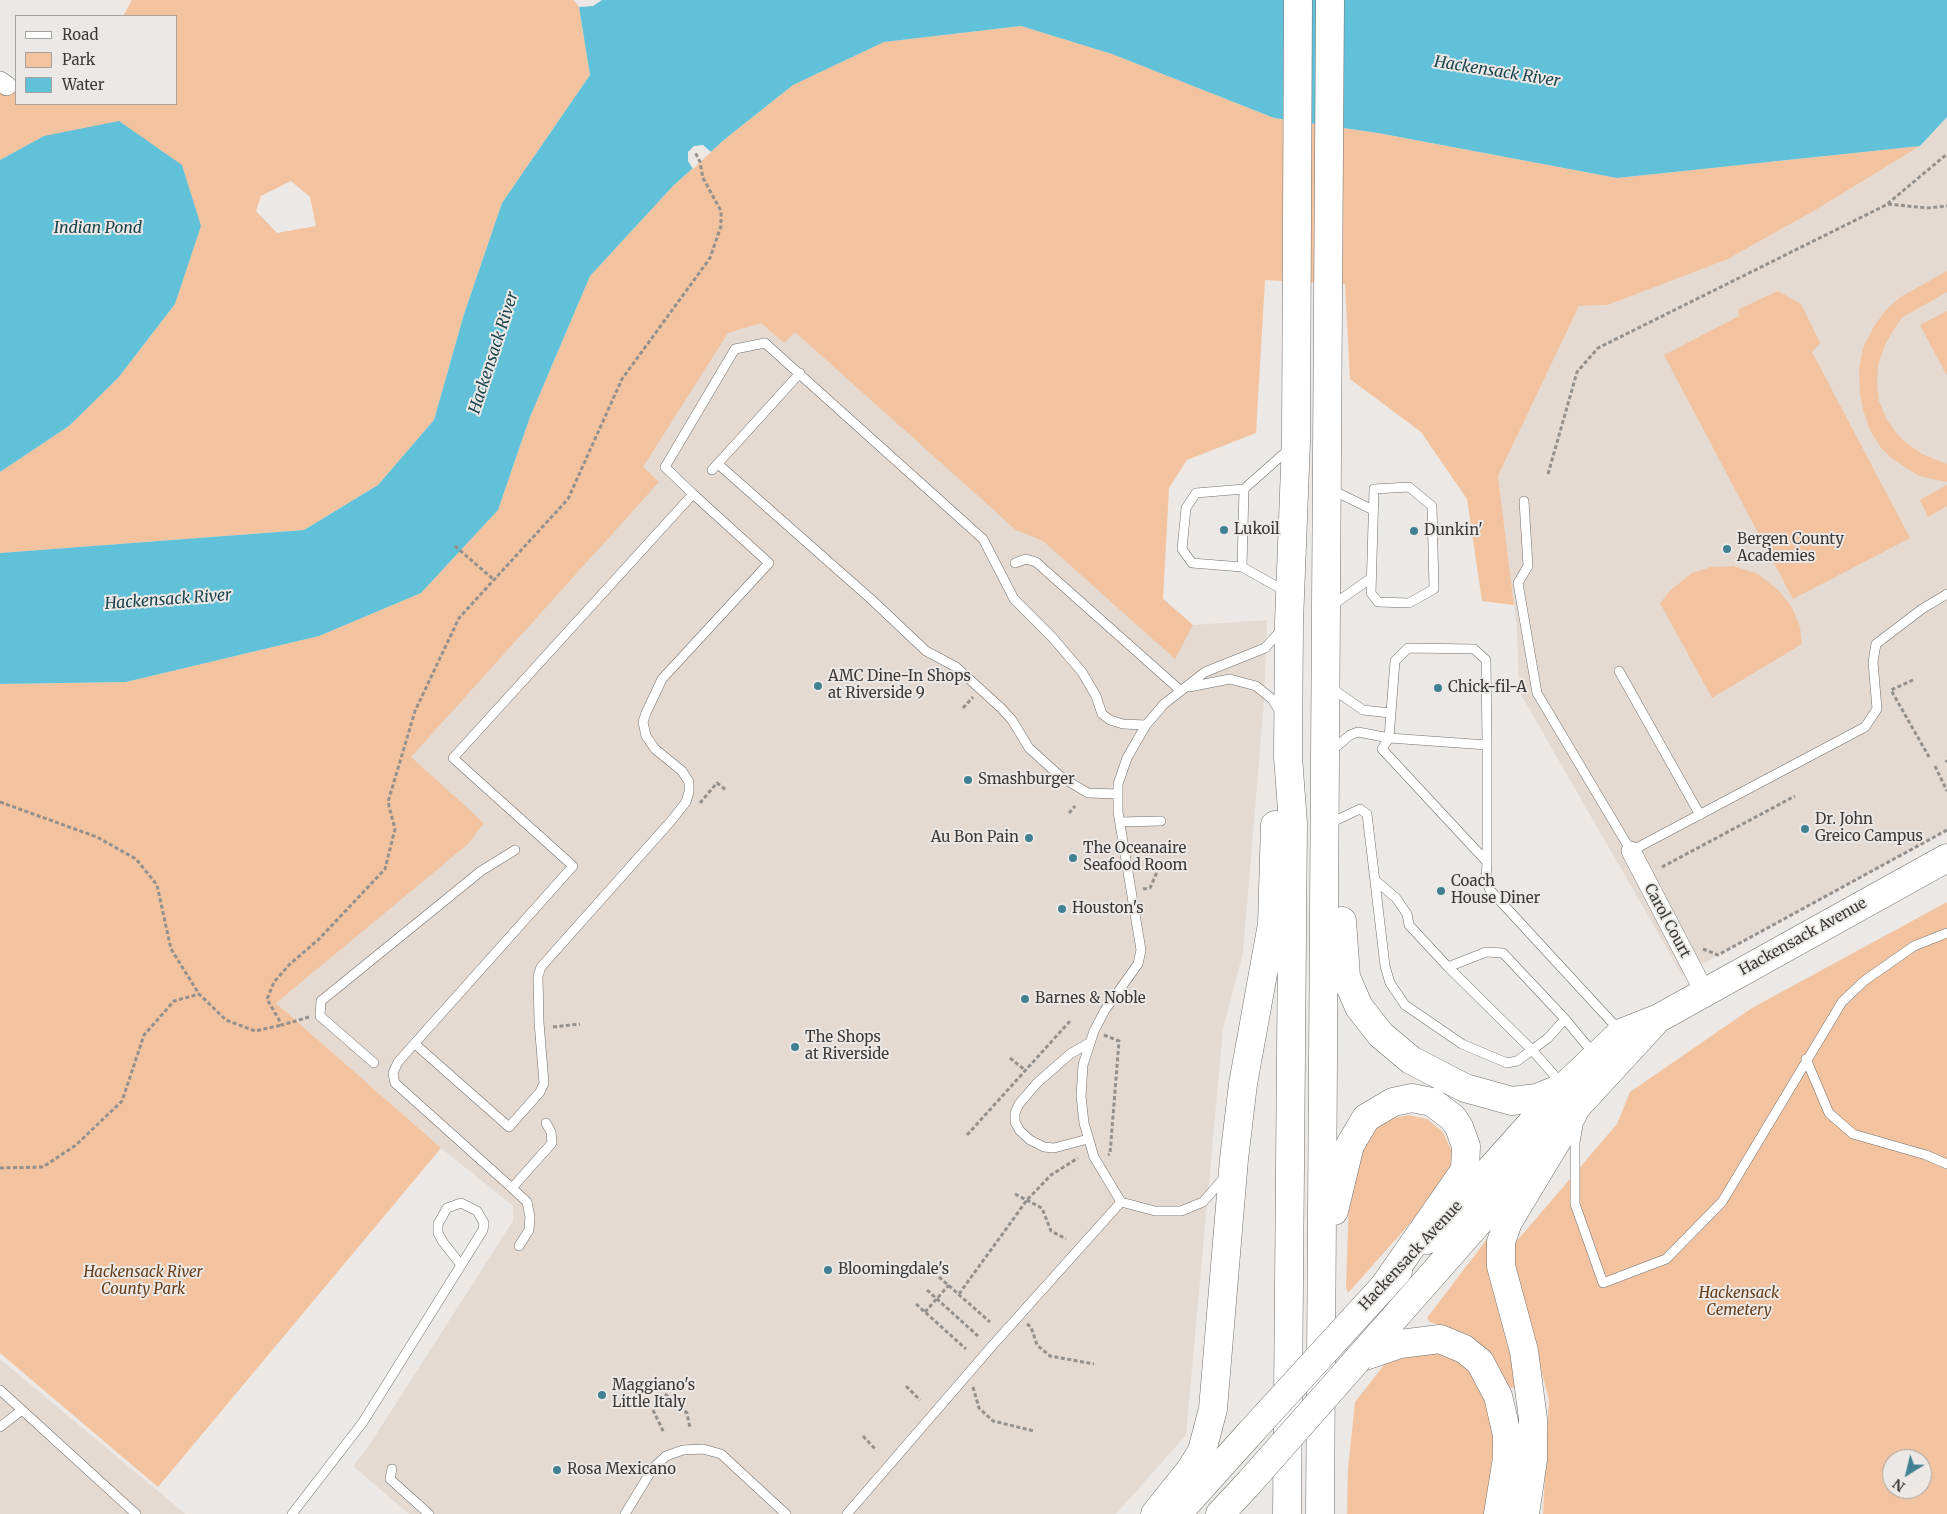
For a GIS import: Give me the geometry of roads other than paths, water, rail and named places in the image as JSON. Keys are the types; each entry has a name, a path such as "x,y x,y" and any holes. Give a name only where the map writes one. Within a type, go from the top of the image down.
{"main road":[{"path":"1287,1514 1293,823 1288,757 1288,725 1289,622 1296,442 1298,0"},
{"path":"1320,1514 1330,0"},
{"path":"1155,1514 1191,1469 1202,1451 1213,1408 1234,1159 1244,1075 1272,924 1275,777 1288,757"},
{"path":"1325,825 1342,922 1346,977 1359,1007 1380,1035 1411,1060 1430,1072 1488,1096 1521,1102 1537,1098 1573,1101 1512,1214 1501,1242 1501,1266 1524,1351 1534,1419 1533,1460 1525,1514"},
{"name":"Hackensack Avenue","path":"1220,1514 1359,1358 1573,1101 1596,1056 1622,1033 1659,1018 1704,991 1947,858"},
{"name":"Hackensack Avenue","path":"1177,1514 1382,1289 1659,1018"},
{"path":"1323,1258 1346,1156 1350,1145 1366,1118 1384,1106 1401,1099 1417,1098 1432,1102 1446,1112 1459,1127 1466,1146 1465,1170 1382,1289"},
{"path":"1359,1358 1400,1344 1434,1339 1464,1348 1480,1362 1498,1396 1507,1435 1506,1458 1498,1514"},
{"path":"1321,1458 1336,1514"}],"street":[{"name":"Carol Court","path":"1630,851 1704,991"}],"lane":[{"path":"415,1044 509,1128 540,1092 544,1083 538,976 541,967 686,802 689,782 682,771 656,749 646,736 643,722 646,713 662,679 769,563 665,467 735,350 765,343 984,539 1014,599 1052,637 1082,672 1096,696 1102,714 1110,720 1123,724 1146,726"},
{"path":"800,373 715,467 802,545 926,651 956,667 1012,720 1028,748 1061,777 1088,793 1118,794"},
{"path":"1290,593 1242,567 1192,563 1182,549 1186,508 1196,493 1244,489 1296,442"},
{"path":"1326,487 1373,510"},
{"path":"1409,487 1432,506 1434,589 1409,603 1378,602 1371,593 1371,578 1374,489 1409,487"},
{"path":"1242,567 1244,489"},
{"path":"519,1246 529,1230 530,1217 527,1202 395,1083 393,1073 395,1067 415,1044 573,866 453,758 693,494"},
{"path":"1524,501 1528,566 1518,583 1537,693 1630,851 1865,728 1877,709 1873,662 1876,644 1922,609 1947,594"},
{"path":"1015,563 1026,559 1036,562 1184,689"},
{"path":"1325,610 1371,578"},
{"path":"1234,1159 1221,1184 1210,1196 1192,1207 1170,1212 1155,1212 1121,1202 1096,1161 1088,1139 1081,1096 1083,1065 1094,1031 1105,1010 1138,964 1141,950 1120,822 1118,784 1127,758 1146,726 1164,704 1205,672 1265,648 1289,622"},
{"path":"1487,862 1382,749 1389,738 1395,661 1408,648 1474,650 1486,660 1487,745 1487,862 1486,881 1490,890 1622,1033"},
{"path":"1620,671 1700,815"},
{"path":"1184,689 1230,679 1256,686 1272,699 1288,725"},
{"path":"1325,683 1363,710 1390,713"},
{"path":"1324,757 1350,735 1358,732 1389,738 1487,745"},
{"path":"1325,825 1360,808 1367,814 1385,966 1390,983 1404,1005 1462,1044 1507,1063 1517,1062 1548,1038 1565,1019"},
{"path":"1120,822 1161,821"},
{"path":"374,1063 320,1016 322,1001 481,870 515,850"},
{"path":"1376,881 1396,898 1407,914 1409,925 1448,967 1532,1050 1573,1101 1575,1204 1603,1283 1666,1259 1722,1202 1806,1059 1842,1002 1864,982 1914,946 1947,933"},
{"path":"1448,967 1486,952 1503,953 1565,1019 1596,1056"},
{"path":"1088,1139 1054,1148 1044,1148 1030,1140 1020,1131 1015,1122 1015,1113 1018,1104 1037,1083 1070,1054 1089,1043"},
{"path":"1806,1059 1829,1113 1853,1134 1926,1155 1947,1164"},
{"path":"512,1188 552,1143 551,1132 546,1123"},
{"path":"847,1514 1121,1202"},
{"path":"292,1514 363,1422 483,1230 484,1223 477,1211 461,1203 447,1208 438,1224 438,1233 461,1265"},
{"path":"0,1390 136,1514"},
{"path":"0,1427 22,1410"},
{"path":"624,1514 653,1468 666,1456 683,1450 703,1449 721,1454 786,1514"},
{"path":"392,1469 390,1480 429,1514"}],"water":[{"name":"Hackensack River","path":"602,0 1947,0 1947,117 1920,146 1617,178 1378,133 1274,118 1112,54 1021,26 884,42 793,85 725,139 673,186 590,276 530,417 498,510 421,593 319,636 126,682 0,684 0,553 304,530 378,485 434,420 464,314 502,203 590,75 579,7 593,6"},
{"name":"Indian Pond","path":"119,121 182,165 201,226 175,304 118,378 69,426 0,472 0,160 44,136"}],"place":[{"name":"Lukoil","path":"1224,530"},
{"name":"Dunkin'","path":"1414,531"},
{"name":"Bergen County Academies","path":"1727,549"},
{"name":"AMC Dine-In Shops at Riverside 9","path":"818,686"},
{"name":"Chick-fil-A","path":"1438,688"},
{"name":"Smashburger","path":"968,780"},
{"name":"Dr. John Greico Campus","path":"1805,829"},
{"name":"Au Bon Pain","path":"1029,838"},
{"name":"The Oceanaire Seafood Room","path":"1073,858"},
{"name":"Coach House Diner","path":"1441,891"},
{"name":"Houston's","path":"1062,909"},
{"name":"Barnes & Noble","path":"1025,999"},
{"name":"The Shops at Riverside","path":"795,1047"},
{"name":"Bloomingdale's","path":"828,1270"},
{"name":"Maggiano's Little Italy","path":"602,1395"},
{"name":"Rosa Mexicano","path":"557,1470"}],"park label":[{"name":"Hackensack River County Park","path":"143,1282"},
{"name":"Hackensack Cemetery","path":"1739,1302"}]}
